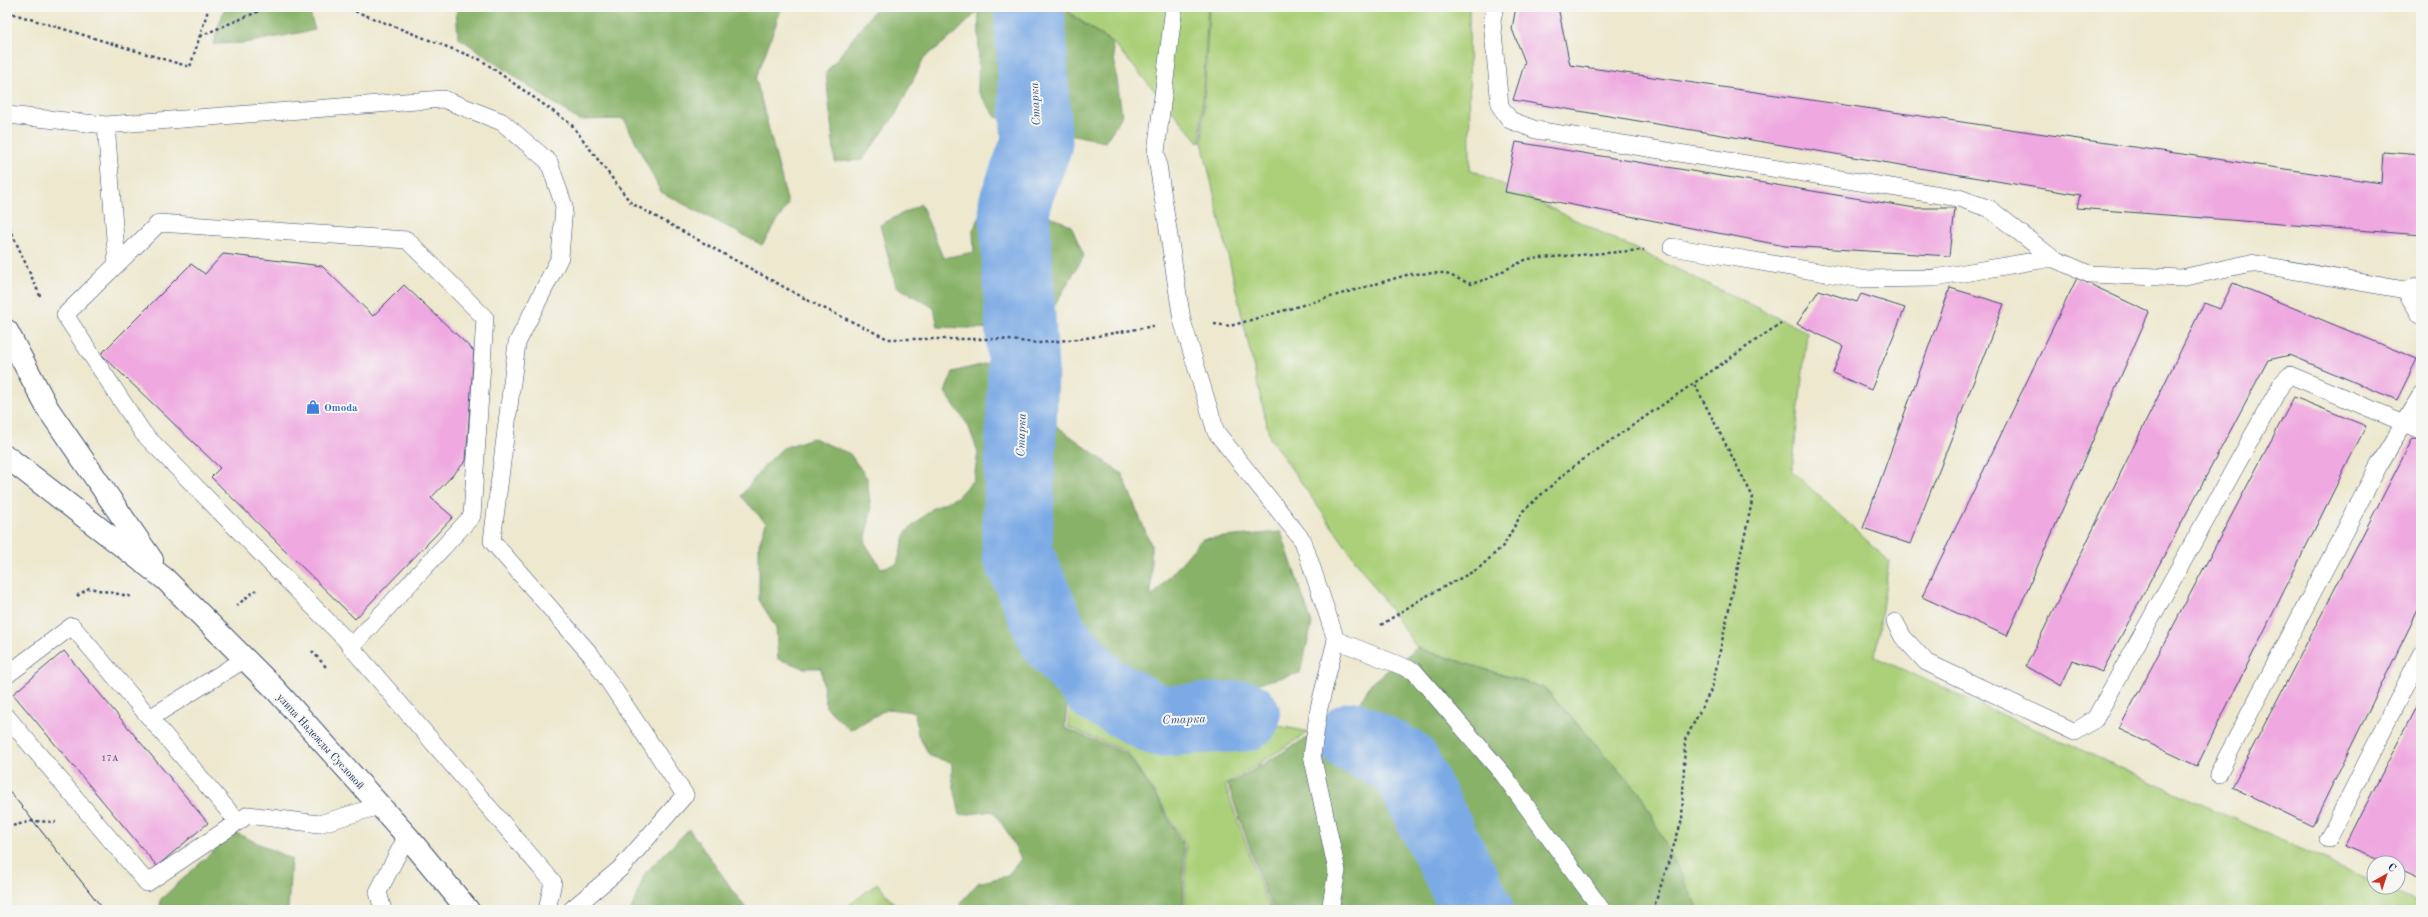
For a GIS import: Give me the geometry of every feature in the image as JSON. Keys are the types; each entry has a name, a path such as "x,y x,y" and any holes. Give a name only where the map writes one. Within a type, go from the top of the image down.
{"main road":[{"path":"7,331 48,409 165,579"},
{"path":"7,457 165,579"},
{"name":"улица Надежды Сусловой","path":"165,579 275,689 407,836 468,910"}],"lane":[{"path":"1174,7 1156,152 1182,320 1216,432 1303,542 1336,640 1319,708 1312,755 1337,871 1330,910"},
{"path":"1495,7 1492,21 1500,106 1510,120 1536,130 1959,198 1990,209 2052,258 2089,274 2181,278 2251,264 2405,290 2421,286"},
{"path":"7,115 106,125 444,99 502,122 549,162 564,206 560,257 517,343 492,541 591,655 685,795 621,868 571,910"},
{"path":"106,125 117,264"},
{"path":"351,647 472,516 486,318 407,240 159,223 65,315 143,433 351,647 553,882 546,910"},
{"path":"1672,247 1861,279 1935,278 2052,258"},
{"path":"2405,290 2421,316"},
{"path":"1894,622 1903,637 1926,662 2075,732 2095,720 2282,383 2290,375 2421,430"},
{"path":"2218,774 2379,465 2405,424 2421,395"},
{"path":"7,675 72,626 150,718 243,818"},
{"path":"1336,640 1414,671 1503,774 1602,910"},
{"path":"2328,839 2421,654"},
{"path":"150,718 246,659"},
{"path":"7,717 147,883 243,818 319,824 379,806"},
{"path":"383,910 378,892 407,836"}],"path":[{"path":"7,12 190,67 209,7"},
{"path":"200,36 269,7"},
{"path":"344,7 481,60 571,124 631,203 813,303 888,339 999,339 1040,342 1086,338 1182,320 1230,326 1410,274 1444,273 1470,284 1487,279 1527,259 1672,247"},
{"path":"1360,649 1378,627 1421,599 1478,569 1504,545 1522,511 1570,468 1781,323"},
{"path":"1654,910 1682,820 1684,740 1712,688 1753,497 1694,383"},
{"path":"76,596 89,588 134,597"},
{"path":"211,626 256,590"},
{"path":"7,827 33,821 57,822"}],"green space":[{"path":"225,7 308,7 315,30 245,43 213,44"},
{"path":"456,7 782,7 756,79 788,204 762,245 661,192 624,119 578,120 458,37"},
{"path":"877,7 1067,7 1070,14 1112,43 1122,116 1105,142 996,117 978,91 979,10 955,34 924,58 896,114 862,160 835,162 826,73"},
{"path":"1068,7 1208,7 1200,143 1113,43 1071,14"},
{"path":"1209,7 1469,7 1470,169 1807,332 1792,471 1889,561 1875,657 2366,878 2366,895 2403,895 2421,903 2421,910 1699,910 1640,793 1545,688 1417,648 1270,438 1202,142"},
{"path":"989,199 1050,216 1071,226 1084,256 1053,308 1034,330 938,327 934,308 896,286 880,225 921,204 943,258 974,252 973,230"},
{"path":"988,363 1043,416 1122,474 1151,545 1151,598 1202,539 1281,532 1312,624 1300,673 1163,706 1070,678 1065,728 1127,754 1161,805 1184,848 1183,910 961,910 961,902 978,883 1007,876 1021,859 1008,833 993,811 960,815 952,778 952,763 930,756 918,735 915,712 887,709 850,730 826,707 821,668 804,668 778,659 776,627 759,600 759,545 766,523 741,496 764,466 783,448 813,438 850,454 867,478 871,510 865,543 881,568 897,564 906,532 933,508 957,497 974,479 978,452 968,425 945,392 953,372"},
{"path":"1417,648 1544,688 1640,793 1699,910 1274,910 1265,892 1228,785 1358,707 1371,683"},
{"path":"1072,680 1092,687 1098,693 1158,725 1245,719 1309,732 1225,785 1263,892 1272,910 1185,910 1186,847 1161,803 1127,752 1068,727"},
{"path":"689,829 747,910 631,910 645,873"},
{"path":"234,832 291,859 288,910 160,910 160,900"},
{"path":"877,883 899,910 843,910"}],"building":[{"path":"1516,7 1558,7 1570,65 2381,183 2383,152 2421,155 2421,235 2077,208 2080,195 1513,100 1525,62 1512,29"},
{"path":"1516,142 1915,208 1955,208 1950,256 1785,246 1505,192"},
{"name":"Omoda","path":"223,254 322,266 373,316 404,285 474,351 466,461 431,498 453,517 355,619 211,477 220,468 101,354 191,264 205,274"},
{"path":"2077,278 2149,312 2007,636 1922,597"},
{"path":"2233,283 2417,359 2397,400 2290,355 2268,360 2102,672 2073,660 2061,686 2026,666 2204,303 2220,309"},
{"path":"1950,288 2004,304 1910,544 1863,528"},
{"path":"1819,290 1857,302 1861,294 1905,308 1871,390 1833,373 1843,346 1797,324"},
{"path":"2294,397 2366,426 2197,766 2119,729"},
{"path":"2413,438 2421,441 2421,604 2312,826 2232,787"},
{"path":"64,651 208,823 157,866 13,694"},
{"path":"2421,697 2420,878 2406,872 2406,855 2367,855 2345,846"}],"waterway":[{"name":"Старка","path":"1029,7 1037,143 1014,204 1023,370 1017,552 1054,638 1100,690 1159,721 1245,716"},
{"name":"Старка","path":"1353,737 1404,763 1478,910"}],"tram line":[{"path":"7,788 104,910"}],"place":[{"name":"Omoda","path":"313,407"}]}
